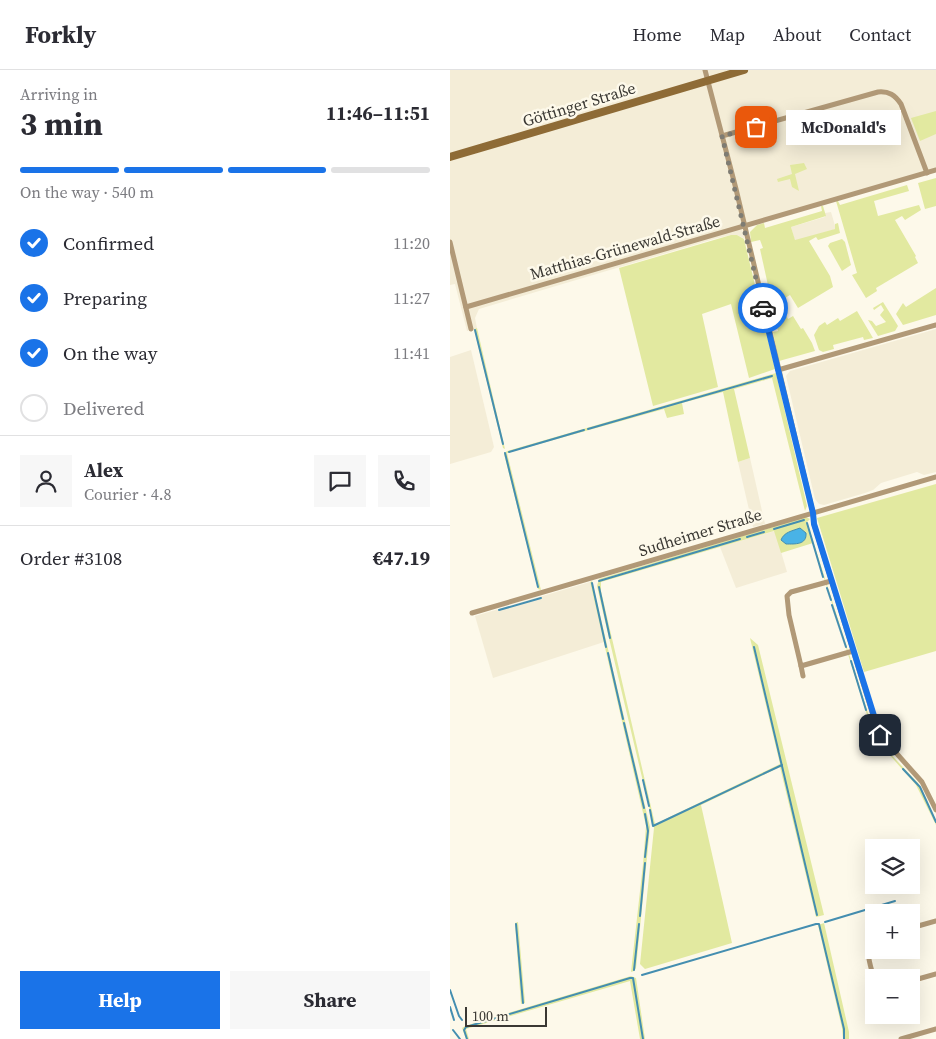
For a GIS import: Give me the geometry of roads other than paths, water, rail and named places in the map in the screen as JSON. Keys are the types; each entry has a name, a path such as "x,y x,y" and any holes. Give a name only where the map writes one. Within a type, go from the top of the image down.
{"main road":[{"name":"Göttinger Straße","path":"450,157 744,70"}],"street":[{"path":"705,70 744,225 813,513 814,524 831,581 880,735 921,780 936,810"},
{"path":"722,136 878,92 891,93 901,104 926,173"},
{"name":"Matthias-Grünewald-Straße","path":"466,307 936,170"},
{"path":"450,242 472,329"},
{"path":"778,370 936,325"},
{"name":"Sudheimer Straße","path":"472,613 936,477"},
{"path":"803,676 788,615 788,596 791,592 831,581"},
{"path":"801,666 853,651"},
{"path":"920,925 936,921"},
{"path":"920,978 936,974"},
{"path":"901,1039 936,1029"}],"water":[{"path":"800,528 806,533 805,540 802,542 786,544 781,540 786,533"}],"waterway":[{"path":"475,330 503,444"},
{"path":"588,429 772,376"},
{"path":"509,452 584,430"},
{"path":"505,453 538,587"},
{"path":"774,529 804,520"},
{"path":"807,523 823,577"},
{"path":"747,537 764,532"},
{"path":"599,581 740,539"},
{"path":"592,583 606,647"},
{"path":"599,587 610,638"},
{"path":"827,588 831,600"},
{"path":"499,610 541,598"},
{"path":"832,605 846,647"},
{"path":"754,647 817,915"},
{"path":"608,653 623,719"},
{"path":"851,661 866,710"},
{"path":"624,723 644,808"},
{"path":"871,725 878,740 888,753"},
{"path":"650,810 653,826 782,765"},
{"path":"903,769 920,787 936,822"},
{"path":"643,780 649,806"},
{"path":"645,814 648,831 645,857"},
{"path":"640,916 645,863"},
{"path":"825,922 895,901"},
{"path":"516,924 523,1003"},
{"path":"634,970 639,924"},
{"path":"642,975 819,924 844,1029 844,1039"},
{"path":"467,1039 464,1030 466,1027 630,978 633,978 643,1039"},
{"path":"450,990 462,1020"},
{"path":"450,1007 454,1020"},
{"path":"453,1030 460,1039"}],"place":[{"name":"McDonald's","path":"756,127"}]}
